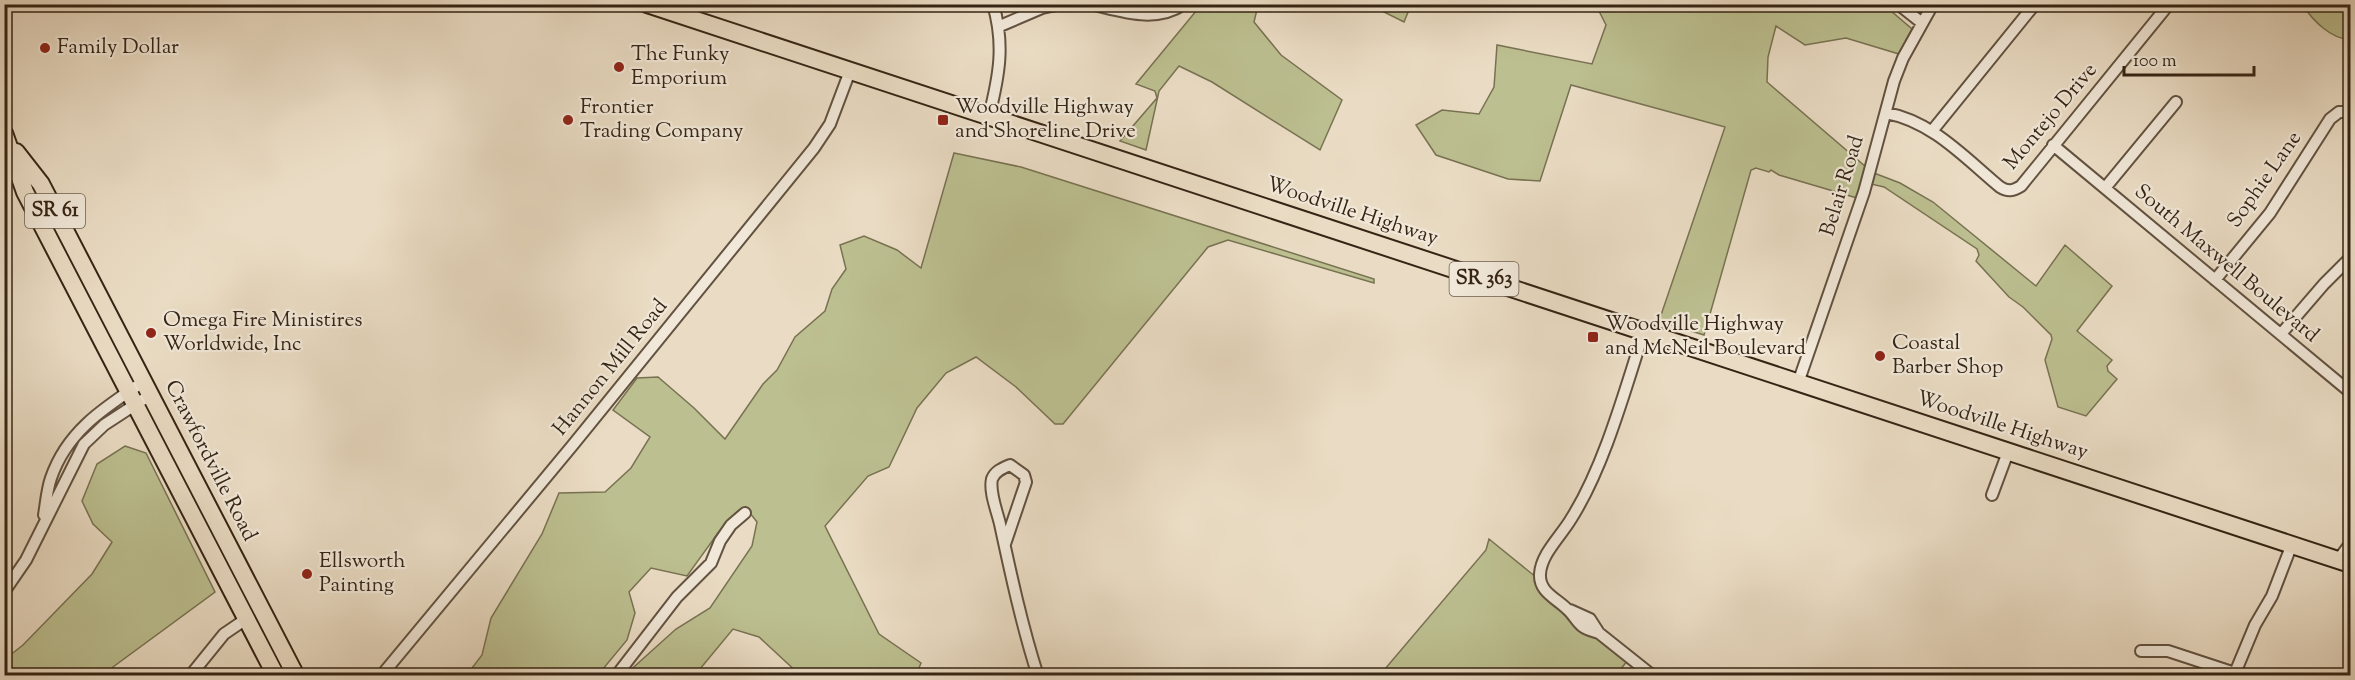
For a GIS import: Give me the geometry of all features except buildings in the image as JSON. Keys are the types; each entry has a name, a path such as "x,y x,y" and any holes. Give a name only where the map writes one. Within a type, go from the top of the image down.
{"main road":[{"name":"Woodville Highway","path":"647,4 2344,562"},
{"name":"Crawfordville Road","path":"6,142 41,184 296,675"},
{"name":"Crawfordville Road","path":"6,142 25,192 276,675"},
{"path":"176,482 191,498 209,508"},
{"path":"205,539 226,552 238,564"}],"street":[{"path":"989,116 1001,54 1000,26 993,4"},
{"path":"1000,26 1042,8 1061,4"},
{"path":"1090,4 1141,15 1161,15 1184,4"},
{"path":"1898,4 1922,23"},
{"name":"Belair Road","path":"1798,383 1864,192 1903,58 1933,4"},
{"path":"1932,131 2035,4"},
{"name":"Montejo Drive","path":"1886,113 1904,116 1932,131 2007,191 2014,190 2021,186 2169,4"},
{"name":"Hannon Mill Road","path":"381,675 572,446 814,148 830,124 850,71"},
{"name":"South Maxwell Boulevard","path":"2105,188 2176,102"},
{"name":"Sophie Lane","path":"2215,280 2270,213 2330,119 2339,112 2350,112"},
{"name":"South Maxwell Boulevard","path":"2054,145 2350,392"},
{"path":"2281,334 2350,258"},
{"path":"1644,331 1602,454 1588,487 1575,513 1545,557 1540,576 1545,590 1567,609 1581,626 1599,633 1653,675"},
{"path":"7,585 41,530 76,455 93,434 132,398 147,389"},
{"path":"41,530 51,479 66,448 82,426 104,407 132,398"},
{"path":"66,448 76,455"},
{"path":"1992,495 2008,452"},
{"path":"1005,544 1026,482 1024,475 1010,465 999,470 992,478 992,488 1024,631 1038,675"},
{"path":"616,675 677,597 711,563 720,541 731,525 745,513"},
{"path":"2141,651 2168,651 2239,674 2255,626 2272,596 2292,544"},
{"path":"2344,562 2350,544"},
{"path":"190,675 224,634 246,618"}],"green space":[{"path":"1201,5 1258,5 1254,22 1281,55 1342,100 1320,150 1212,82 1179,66 1159,91 1146,150 1120,141 1157,98 1155,91 1136,84"},
{"path":"1370,5 1411,5 1404,22"},
{"path":"1596,5 1884,5 1912,29 1899,54 1846,38 1805,45 1776,26 1768,57 1767,82 1866,167 1857,198 1779,175 1771,170 1769,172 1756,168 1751,170 1704,335 1659,321 1725,127 1571,85 1540,181 1508,179 1436,155 1416,125 1442,110 1479,114 1494,87 1497,45 1592,64 1606,25"},
{"path":"2303,5 2350,5 2350,39 2336,36 2323,28"},
{"path":"954,153 1021,167 1374,279 1374,283 1228,240 1208,247 1063,424 1055,424 1016,387 976,357 946,373 917,408 889,467 868,476 825,526 879,634 921,663 916,675 800,675 759,637 733,629 695,675 625,675 676,629 710,608 752,546 757,522 746,508 718,533 687,576 651,568 629,592 635,613 627,640 598,675 466,676 482,655 491,618 542,534 559,493 605,492 631,468 650,437 613,410 637,378 658,377 725,439 763,384 777,370 795,337 825,311 832,289 846,269 840,245 864,236 897,250 921,268"},
{"path":"1874,173 1900,183 1933,202 2036,286 2065,245 2112,286 2077,331 2112,360 2107,366 2108,371 2117,379 2086,416 2058,407 2045,360 2052,339 2051,335 2023,307 2009,297 1976,261 1979,255 1977,249 1884,187 1871,184"},
{"path":"125,446 146,453 215,592 113,667 106,675 5,675 5,659 23,645 92,574 112,542 93,524 82,501 97,464"},
{"path":"1489,539 1632,655 1616,675 1379,676 1486,550"}],"place":[{"name":"Family Dollar","path":"45,48"},
{"name":"The Funky Emporium","path":"619,67"},
{"name":"Frontier Trading Company","path":"568,120"},
{"name":"Woodville Highway and Shoreline Drive","path":"943,120"},
{"name":"Omega Fire Ministires Worldwide, Inc","path":"151,333"},
{"name":"Woodville Highway and McNeil Boulevard","path":"1593,337"},
{"name":"Coastal Barber Shop","path":"1880,356"},
{"name":"Ellsworth Painting","path":"307,574"}]}
